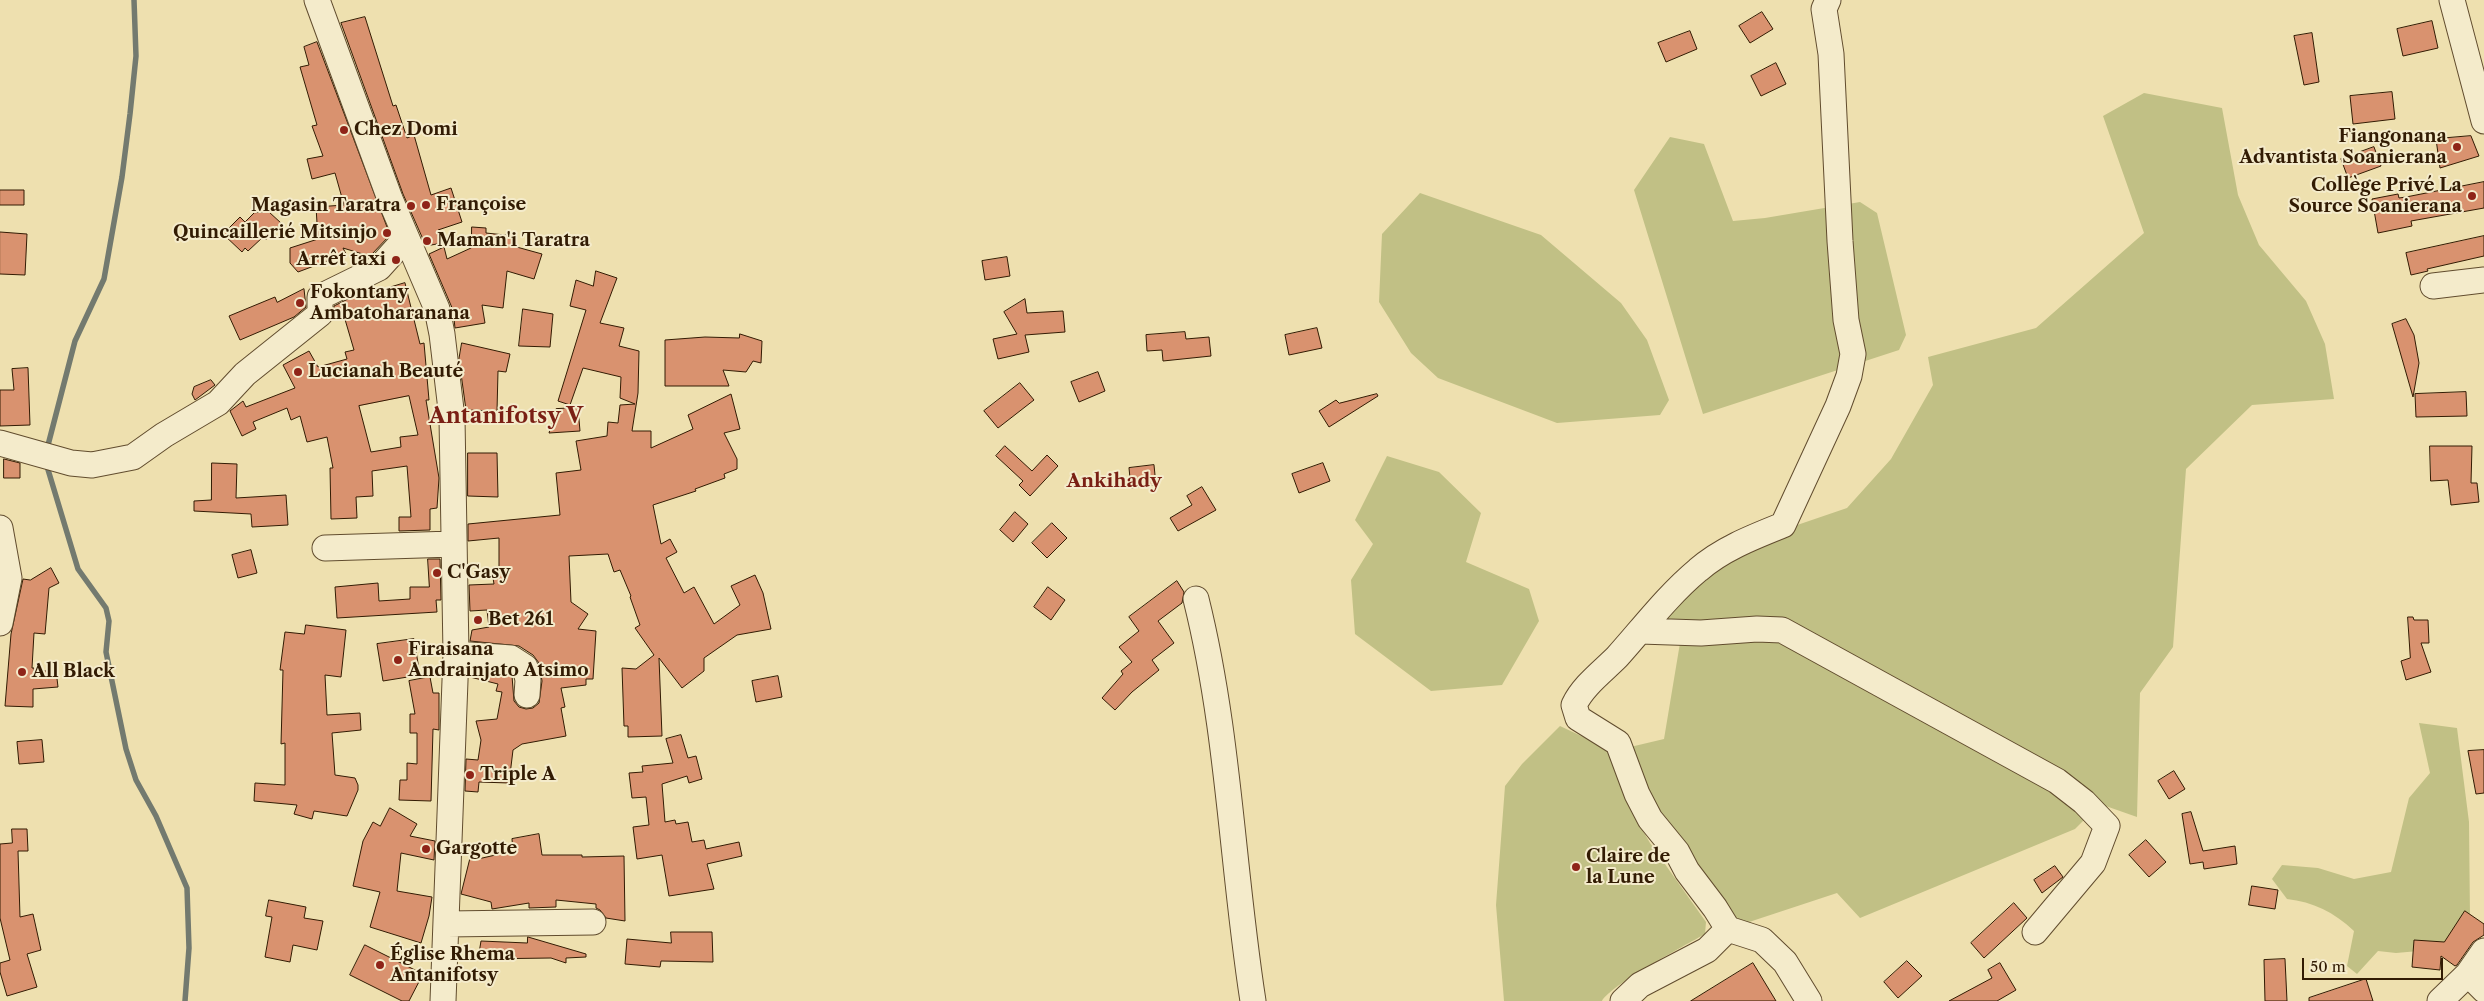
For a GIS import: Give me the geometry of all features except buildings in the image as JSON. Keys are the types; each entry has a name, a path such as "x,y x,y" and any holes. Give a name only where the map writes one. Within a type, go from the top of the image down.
{"street":[{"path":"317,0 406,238 437,309 442,334 452,418 456,654 443,1001"},
{"path":"1809,1001 1785,962 1762,940 1728,929 1715,908 1687,871 1677,852 1650,819 1637,794 1618,743 1578,718 1574,705 1580,692 1599,676 1699,569 1740,543 1782,525 1838,406 1849,376 1853,354 1846,320 1840,241 1832,54 1824,9 1828,0"},
{"path":"2452,0 2484,121"},
{"path":"0,443 71,463 92,466 133,457 164,435 218,404 246,374 308,326 320,314 320,297 379,268 406,238"},
{"path":"2433,286 2484,280"},
{"path":"0,528 9,578 0,623"},
{"path":"325,548 453,544"},
{"path":"1196,599 1205,635 1222,747 1253,1001"},
{"path":"1640,631 1782,630 2057,781 2084,802 2107,826 2093,863 2035,932"},
{"path":"456,654 510,658 525,667 528,680 527,695"},
{"path":"447,924 593,922"},
{"path":"1623,1001 1640,985 1707,950 1728,929"},
{"path":"2440,1001 2476,982 2484,951"}],"shaded area":[{"path":"2144,93 2222,108 2238,195 2259,245 2306,301 2325,344 2334,399 2252,405 2186,469 2173,647 2140,693 2137,817 2100,804 2075,829 1860,918 1837,893 1740,925 1704,883 1690,849 1660,821 1626,748 1664,739 1682,631 1646,626 1686,587 1765,536 1847,508 1891,459 1933,385 1928,357 2036,328 2144,233 2103,116"},
{"path":"1670,137 1704,144 1733,221 1765,218 1860,202 1877,213 1906,335 1899,350 1703,414 1634,190"},
{"path":"1420,193 1541,235 1621,303 1647,340 1669,400 1660,415 1557,423 1438,378 1411,353 1379,302 1382,234"},
{"path":"1387,456 1439,472 1481,513 1466,562 1529,589 1539,621 1502,685 1431,691 1355,634 1351,580 1373,544 1355,520"},
{"path":"2419,723 2457,728 2469,822 2470,918 2441,949 2396,953 2378,951 2357,974 2347,966 2354,931 2339,918 2323,909 2287,899 2272,879 2282,865 2318,868 2354,879 2391,872 2409,798 2430,773"},
{"name":"Claire de la Lune","path":"1560,726 1611,750 1632,812 1650,843 1706,922 1705,934 1633,975 1608,994 1602,1001 1504,1001 1496,905 1505,786 1522,764"}],"waterway":[{"path":"47,449 75,341 104,279 122,177 130,114 136,56 134,0"},
{"path":"46,463 78,569 106,608 109,621 106,652 126,749 136,780 156,816 187,888 189,948 185,1001"}],"place":[{"name":"Chez Domi","path":"344,130"},
{"name":"Fiangonana Advantista Soanierana","path":"2457,147"},
{"name":"Collège Privé La Source Soanierana","path":"2472,196"},
{"name":"Françoise","path":"426,205"},
{"name":"Magasin Taratra","path":"411,206"},
{"name":"Quincaillerié Mitsinjo","path":"387,233"},
{"name":"Maman'i Taratra","path":"427,241"},
{"name":"Arrêt taxi","path":"396,260"},
{"name":"Fokontany Ambatoharanana","path":"300,303"},
{"name":"Lucianah Beauté","path":"298,372"},
{"name":"C'Gasy","path":"437,573"},
{"name":"Bet 261","path":"478,620"},
{"name":"Firaisana Andrainjato Atsimo","path":"398,660"},
{"name":"All Black","path":"22,672"},
{"name":"Triple A","path":"470,775"},
{"name":"Gargotte","path":"426,849"},
{"name":"Claire de la Lune","path":"1576,867"},
{"name":"Église Rhema Antanifotsy","path":"380,965"}],"district":[{"name":"Antanifotsy V","path":"506,417"},
{"name":"Ankihady","path":"1114,482"}]}
